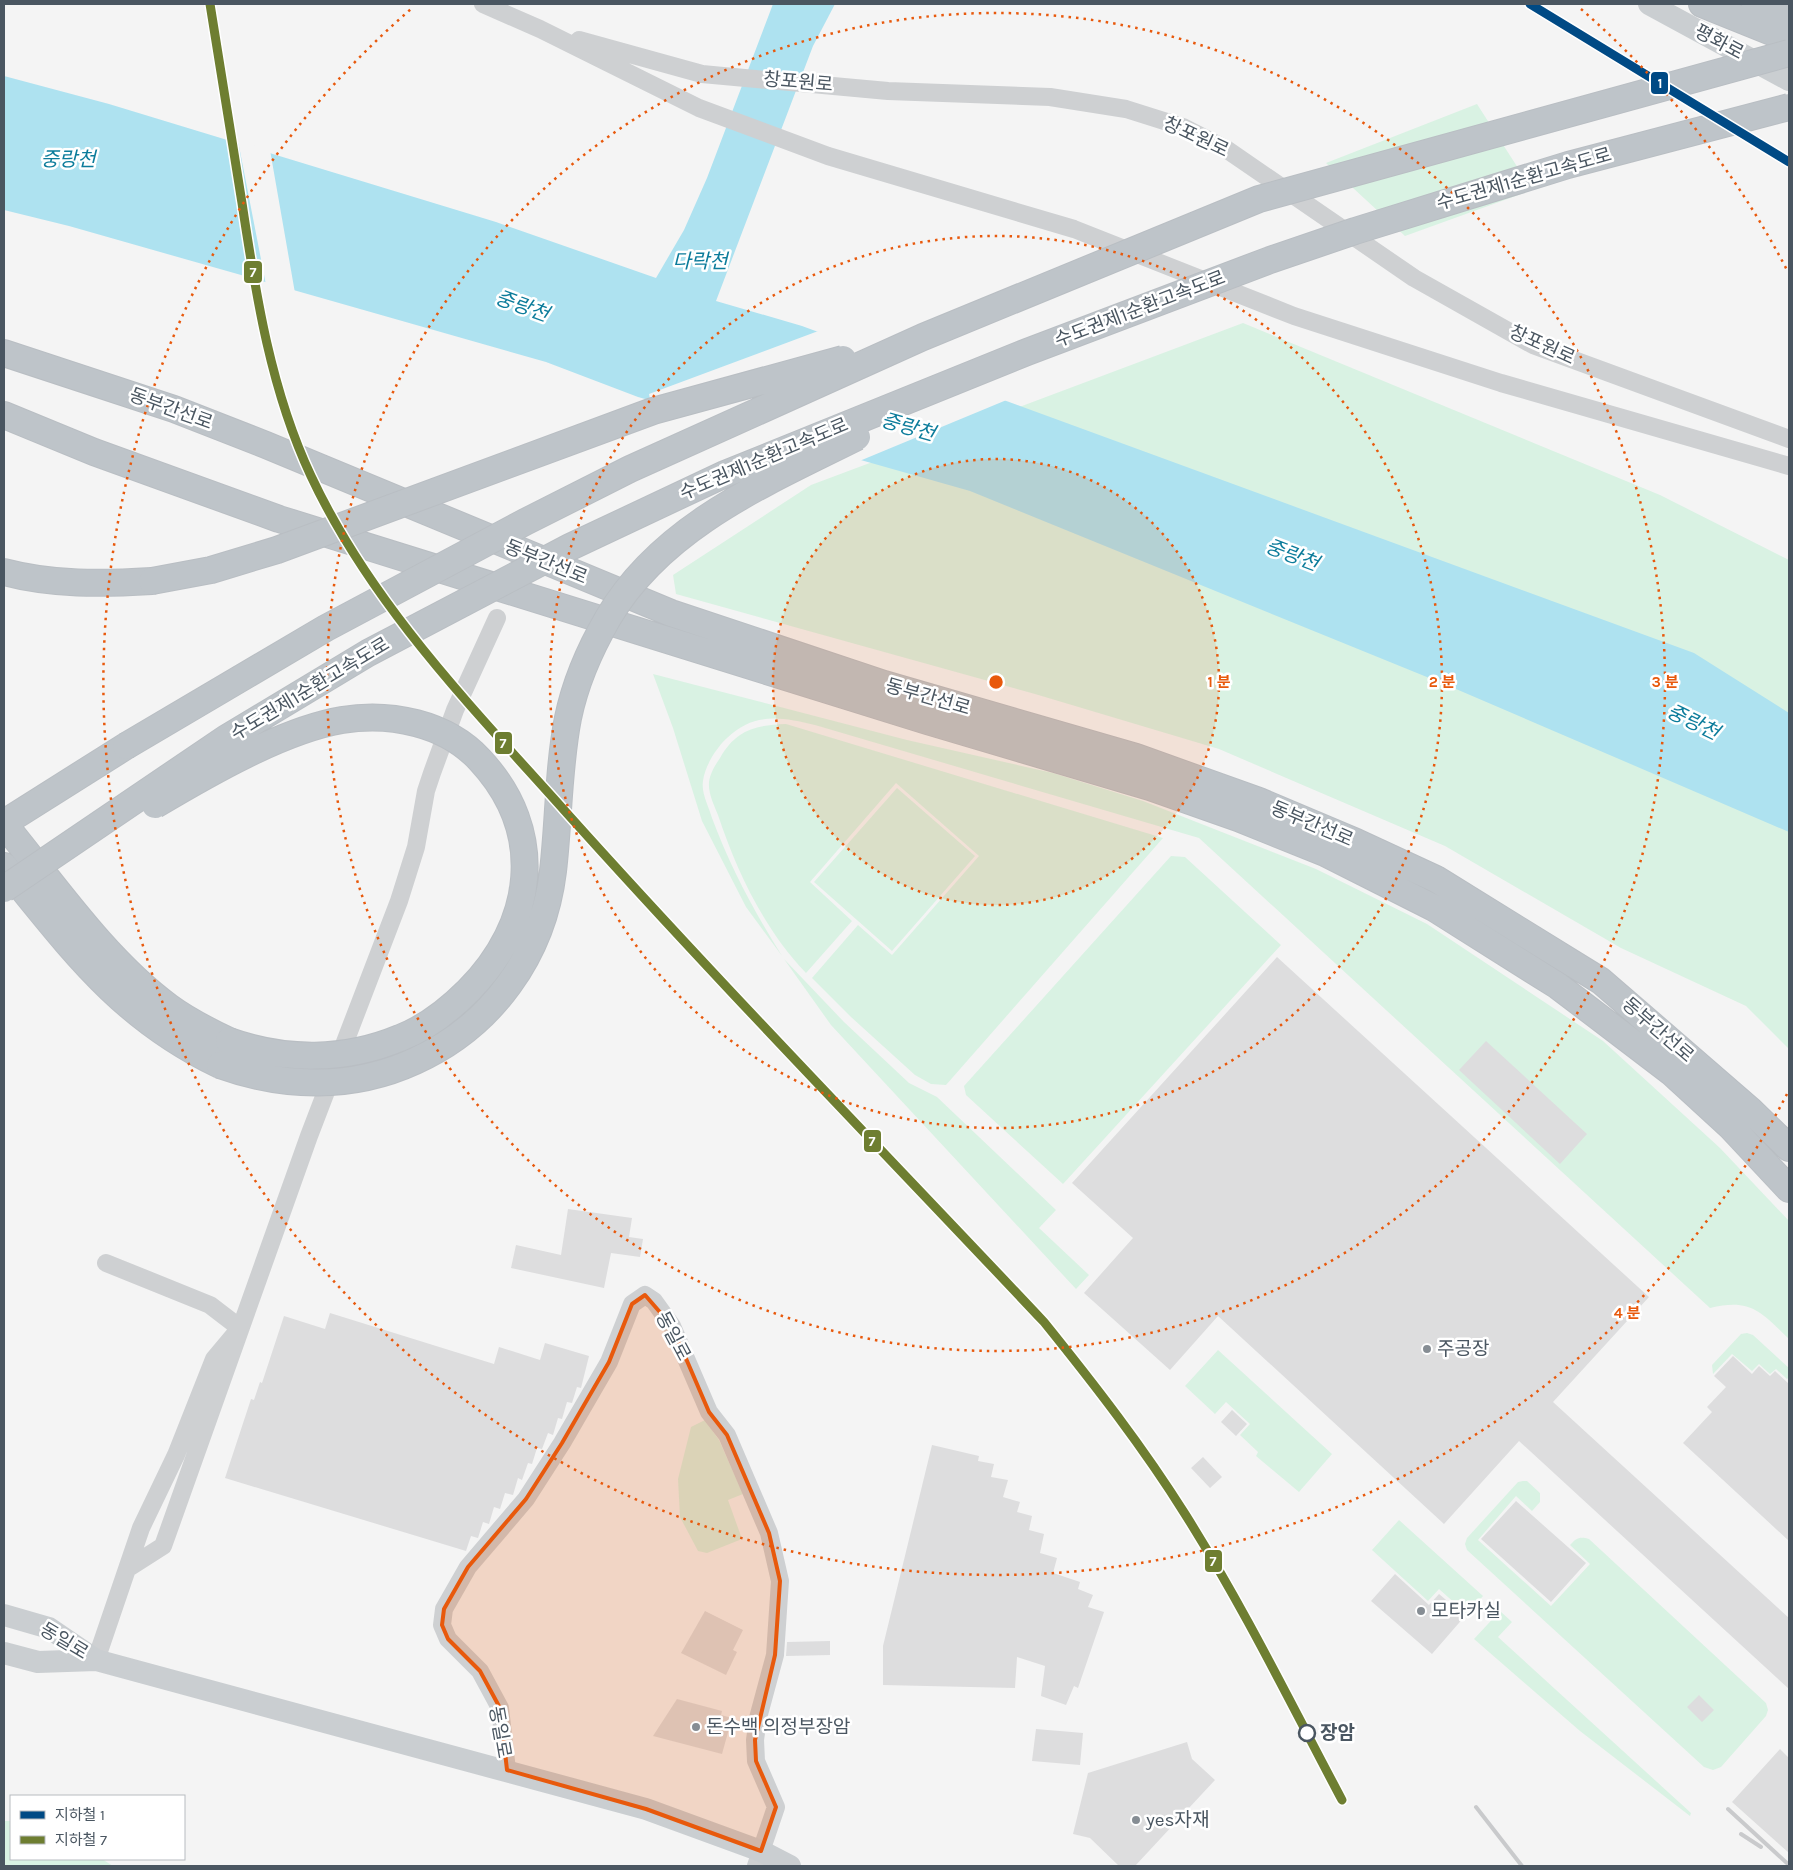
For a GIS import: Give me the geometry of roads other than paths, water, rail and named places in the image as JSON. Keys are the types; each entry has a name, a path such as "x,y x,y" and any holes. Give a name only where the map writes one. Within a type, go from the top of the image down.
{"highway":[{"path":"1702,4 1729,17 1789,39"},
{"path":"1755,4 1789,17"},
{"path":"4,898 87,846 198,780 276,743 326,723 361,718 404,720 448,735 473,752 491,773 508,799 519,824 525,862 522,893 514,922 500,950 483,975 451,1007 429,1023 402,1038 376,1047 345,1054 314,1057 269,1052 229,1041 182,1016 128,971 93,932 4,823 126,746 326,628 425,574 630,469 923,336 1259,199 1789,53"},
{"name":"수도권제1순환고속도로","path":"4,889 225,739 368,653 570,547 725,474 1027,352 1182,292 1355,231 1568,165 1789,107"},
{"path":"4,572 33,580 95,584 152,581 211,570 277,550 653,411 923,336"},
{"path":"4,866 110,991 169,1037 220,1065 255,1076 281,1081 318,1083 356,1080 390,1071 422,1058 448,1043 497,1002 516,977 540,929 553,874 561,772 570,708 580,677 597,638 615,606 632,584 677,538 733,501 1027,352"},
{"name":"동부간선로","path":"4,353 174,409 229,430 671,613 884,684 1136,757 1259,801 1356,842 1436,879 1601,981 1750,1110 1789,1148"},
{"name":"동부간선로","path":"4,415 137,468 278,519 927,721 1150,787 1238,818 1325,853 1434,908 1558,986 1672,1072 1730,1127 1789,1189"}],"main road":[{"name":"평화로","path":"1649,4 1789,80"},
{"name":"동일로","path":"4,1615 50,1628 96,1660"},
{"name":"동일로","path":"4,1652 38,1662 96,1660 507,1770 646,1809 758,1859 790,1866"}],"street":[{"name":"창포원로","path":"483,4 540,29 699,108 828,156 1074,229 1294,316 1491,380 1789,466"},
{"name":"창포원로","path":"540,29 702,74 888,91 1050,97 1126,109 1183,127 1226,149 1414,278 1533,345 1789,439"},
{"path":"127,1569 163,1546 231,1360 240,1328 312,1127 399,901 416,847 426,791 432,773 455,710 496,618"},
{"path":"106,1263 210,1305 240,1328"},
{"name":"동일로","path":"507,1770 500,1708 480,1671 448,1639 442,1625 444,1609 468,1567 526,1499 562,1443 609,1362 632,1304 645,1294 654,1301 672,1326 709,1412 726,1434 769,1533 780,1581 775,1655 758,1718 755,1740 756,1761 776,1807 758,1859"},
{"path":"96,1660 141,1528 176,1455 214,1359 240,1328"}],"water":[{"name":"중랑천","path":"773,4 835,4 813,46 716,301 802,326 1694,653 1789,713 1789,832 1449,686 970,491 638,397 546,362 69,226 4,210 4,76 109,104 496,222 656,278 684,230 707,178"}],"railway":[{"path":"1476,1807 1522,1866"},
{"path":"1728,1809 1789,1865"},
{"path":"1741,1834 1761,1847"}],"metro line":[{"name":"7","path":"210,4 259,308 275,377 285,411 311,476 335,523 363,568 425,652 494,732 682,940 1044,1322 1063,1345 1135,1440 1185,1514 1247,1620 1342,1800"},
{"name":"1","path":"1530,4 1789,162"}],"place":[{"name":"주공장","path":"1427,1349"},
{"name":"모타카실","path":"1421,1611"},
{"name":"돈수백 의정부장암","path":"696,1727"},
{"name":"장암","path":"1307,1733"},
{"name":"yes자재","path":"1136,1820"}],"water label":[{"name":"다락천","path":"700,261"}]}
